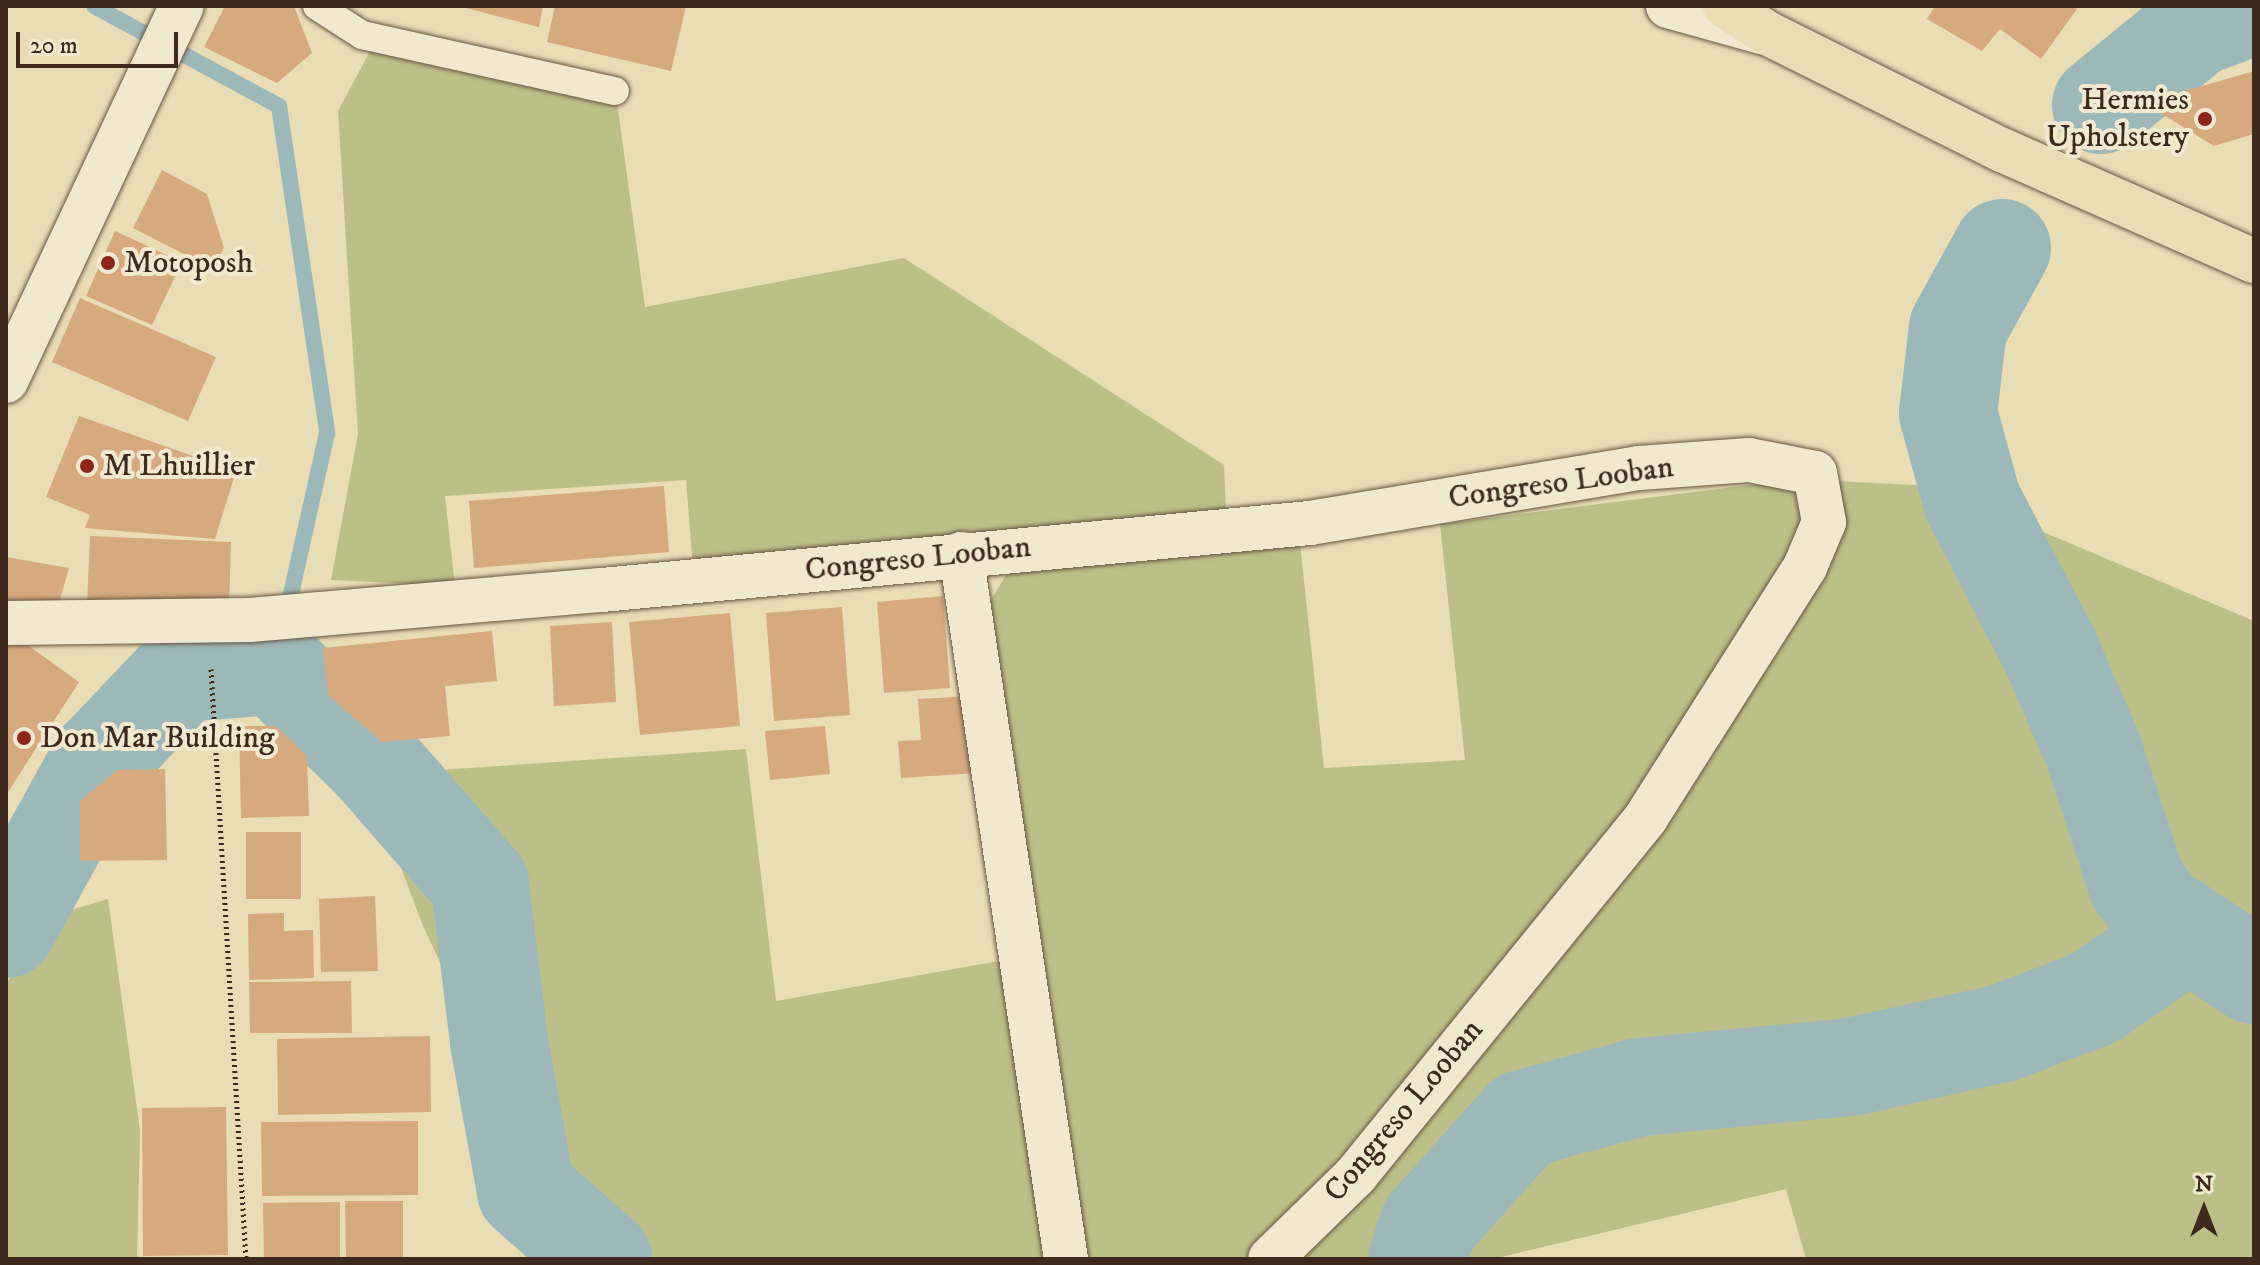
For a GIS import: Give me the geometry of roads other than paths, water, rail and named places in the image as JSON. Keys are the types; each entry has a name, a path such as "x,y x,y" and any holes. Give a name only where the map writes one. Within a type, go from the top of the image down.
{"highway":[{"path":"1725,6 2002,150 2254,261"}],"street":[{"path":"1668,6 1755,20"},
{"path":"12,354 181,8"},
{"name":"Congreso Looban","path":"6,623 250,620 1310,523 1639,468 1749,460 1815,473 1824,522 1805,567 1646,818 1356,1175 1270,1259"},
{"path":"961,554 1066,1259"}],"lane":[{"path":"317,6 362,35 615,91"}],"waterway":[{"path":"94,6 279,106 327,433 275,666"},
{"path":"2101,105 2195,28 2253,6"},
{"path":"2002,248 1958,328 1948,413 1972,501 2051,653 2093,750 2137,884 2158,912 2254,975"},
{"path":"6,929 100,759 182,673 275,666 371,759 480,884 499,1042 526,1191 603,1259"},
{"path":"1417,1259 1429,1224 1523,1119 1640,1087 1851,1067 2003,1033 2094,998 2186,934"}],"place":[{"name":"Hermies Upholstery","path":"2205,119"},
{"name":"Motoposh","path":"108,263"},
{"name":"M Lhuillier","path":"87,466"},
{"name":"Don Mar Building","path":"24,738"}]}
